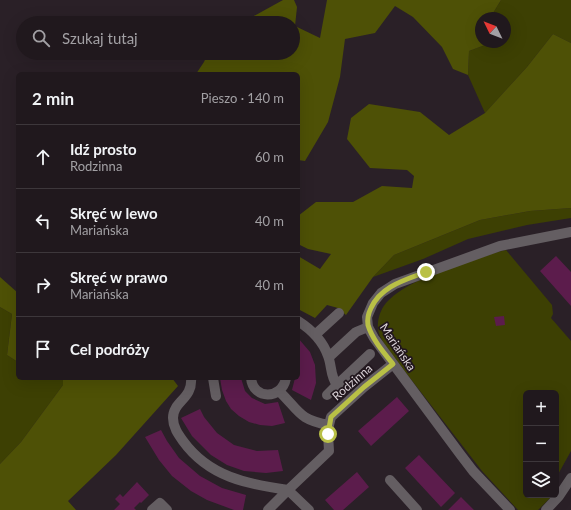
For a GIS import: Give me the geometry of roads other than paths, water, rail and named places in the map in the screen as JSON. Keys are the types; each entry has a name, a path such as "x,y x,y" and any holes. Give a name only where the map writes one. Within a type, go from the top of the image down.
{"street":[{"name":"Mariańska","path":"510,510 460,454 393,364 374,338 368,326 367,317 373,303 381,292 395,284 500,246 571,232"},
{"path":"316,334 339,313"},
{"path":"300,322 316,334 329,357 333,380 337,385"},
{"path":"329,357 356,332 368,326"},
{"path":"327,395 370,354"},
{"name":"Rodzinna","path":"329,425 331,417 340,408 393,364"},
{"path":"191,380 189,392 176,407 173,419 177,432 191,451 205,464 229,477 288,490 309,510"},
{"path":"213,380 216,396"},
{"path":"252,380 254,387 263,394 269,395 279,391 286,380"},
{"path":"268,510 329,451 329,425 314,422 304,417 279,391"},
{"path":"546,510 560,496 571,478"},
{"path":"390,480 417,510"},
{"path":"152,510 160,503 167,510"}]}
